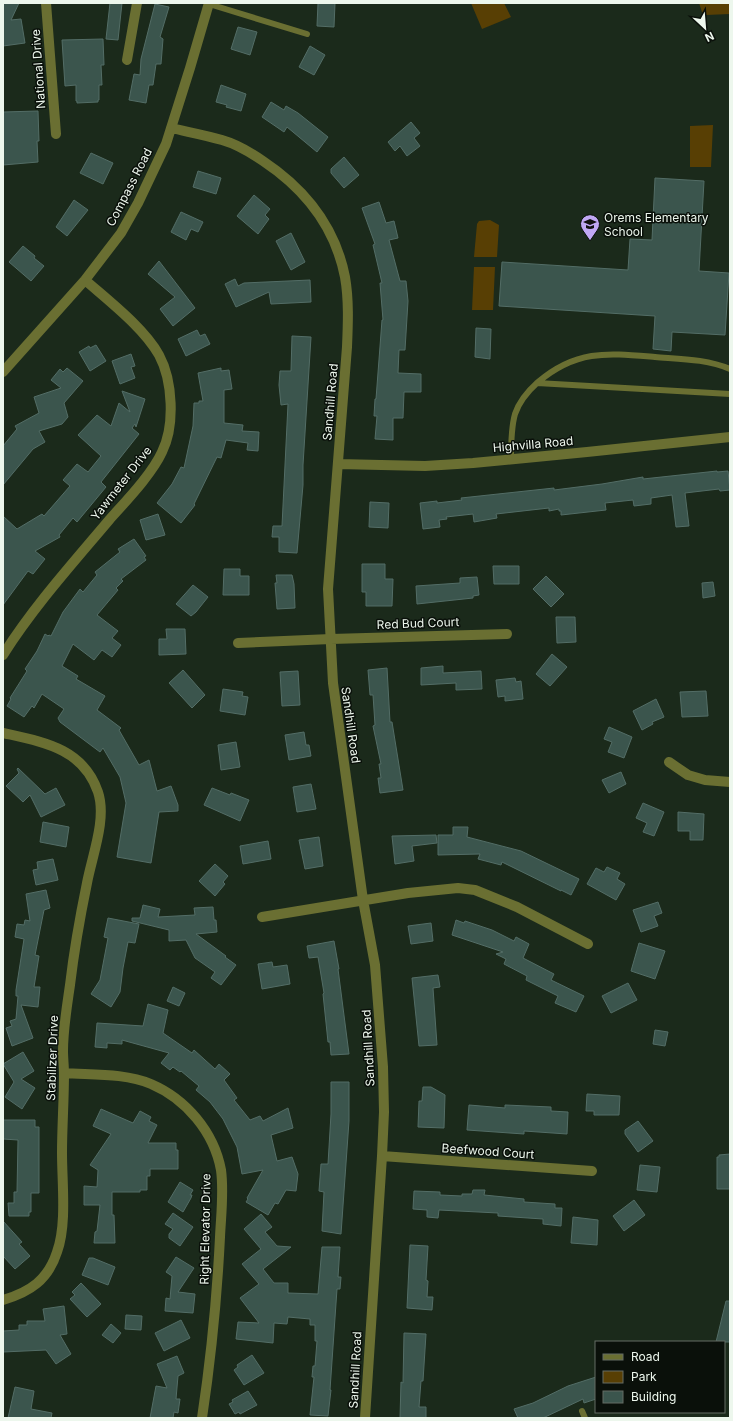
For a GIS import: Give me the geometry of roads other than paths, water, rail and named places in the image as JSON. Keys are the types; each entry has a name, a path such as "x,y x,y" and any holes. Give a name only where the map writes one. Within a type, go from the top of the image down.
{"street":[{"name":"National Drive","path":"46,3 56,134"},
{"path":"127,60 137,3"},
{"name":"Compass Road","path":"3,372 85,280 125,227 157,163 171,128 209,4"},
{"name":"Sandhill Road","path":"171,128 223,140 251,153 280,172 302,192 316,210 336,246 345,278 348,310 347,347 328,589 332,683 363,900 375,966 382,1052 384,1112 365,1418"},
{"name":"Yawmeter Drive","path":"3,655 58,579 153,467 162,452 168,431 170,392 167,375 159,356 146,337 85,280"},
{"name":"Highvilla Road","path":"338,464 425,466 730,437"},
{"name":"Red Bud Court","path":"238,643 507,634"},
{"name":"Stabilizer Drive","path":"3,733 39,741 65,751 79,760 87,770 98,791 101,810 73,956 64,1030 62,1153 63,1210 58,1250 53,1264 45,1277 23,1293 3,1300"},
{"path":"669,762 688,775 705,780 730,782"},
{"path":"262,917 363,900 458,888 475,890 517,907 588,944"},
{"name":"Right Elevator Drive","path":"64,1073 124,1077 150,1084 176,1099 191,1112 203,1126 214,1148 221,1170 222,1194 215,1315 202,1418"},
{"name":"Beefwood Court","path":"382,1156 592,1170"}],"lane":[{"path":"209,4 307,34"},
{"path":"511,459 512,427 520,402 537,383 548,374 575,359 590,356 626,355 678,358 718,363 730,369"},
{"path":"537,383 730,394"},
{"path":"582,1411 585,1418"}],"place":[{"name":"Orems Elementary School","path":"590,241"}]}
